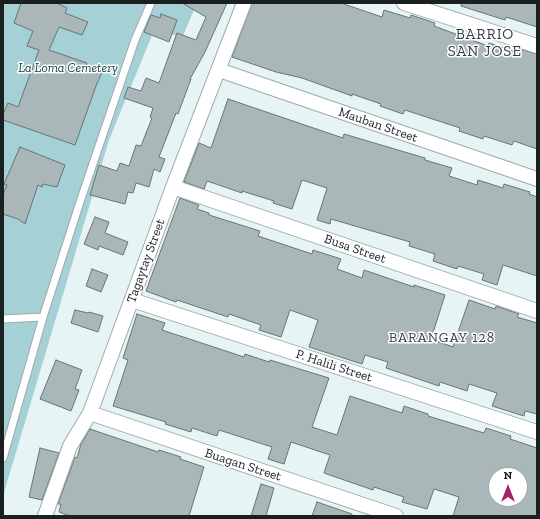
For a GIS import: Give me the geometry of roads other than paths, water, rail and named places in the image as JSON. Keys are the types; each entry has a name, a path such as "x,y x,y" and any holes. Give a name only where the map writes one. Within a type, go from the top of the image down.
{"street":[{"name":"Tagaytay Street","path":"45,516 70,446 90,413 173,187 244,3"},
{"path":"404,3 537,46"},
{"name":"Mauban Street","path":"219,70 537,179"},
{"name":"Busa Street","path":"173,187 537,311"},
{"name":"P. Halili Street","path":"132,300 537,432"},
{"name":"Buagan Street","path":"90,413 396,516"}],"lane":[{"path":"3,458 43,317 108,117 135,40 151,3"},
{"path":"3,319 43,317"}],"district":[{"name":"BARRIO SAN JOSE","path":"485,44"},
{"name":"BARANGAY 128","path":"442,338"}],"park label":[{"name":"La Loma Cemetery","path":"68,68"}]}
